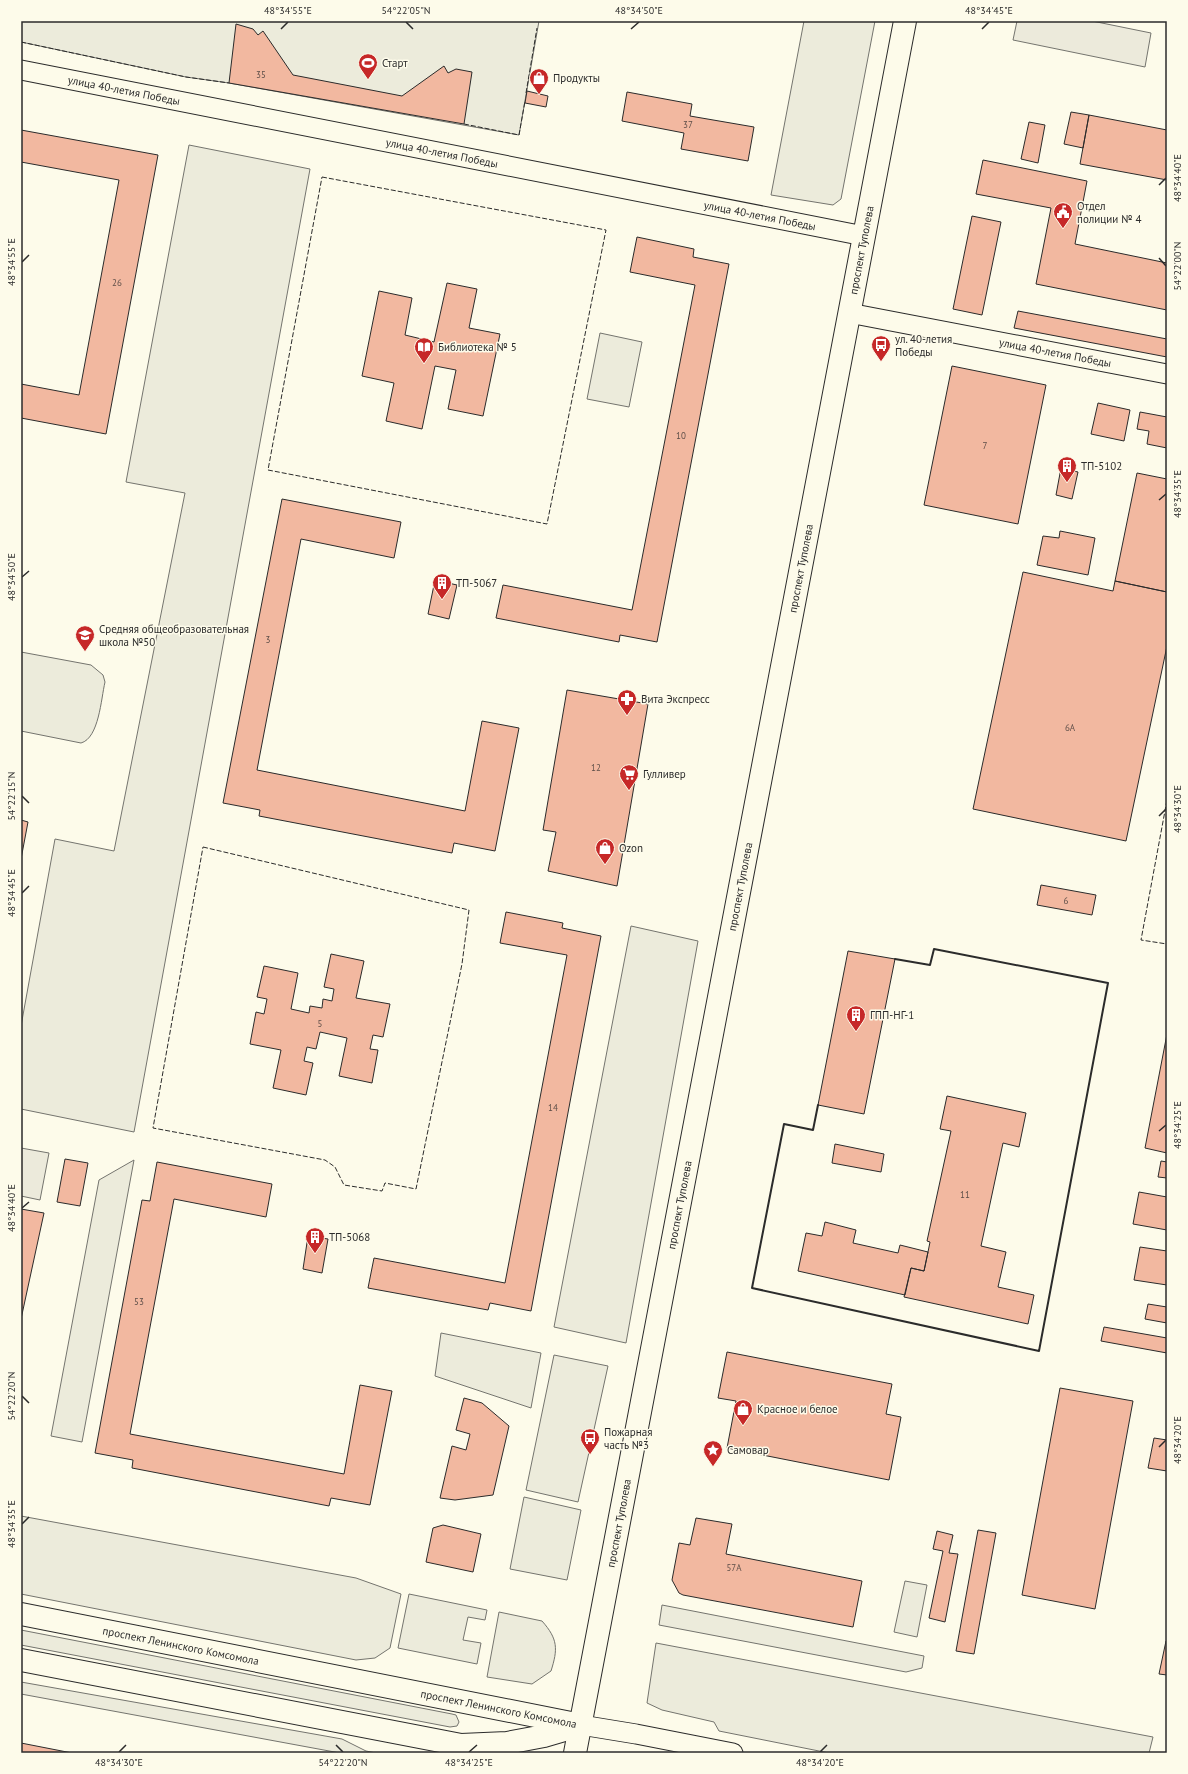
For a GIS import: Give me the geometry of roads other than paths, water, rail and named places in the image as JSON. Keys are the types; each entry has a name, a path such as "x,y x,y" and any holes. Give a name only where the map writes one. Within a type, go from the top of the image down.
{"main road":[{"name":"проспект Туполева","path":"575,1753 904,21"},
{"name":"проспект Ленинского Комсомола","path":"21,1614 581,1725"},
{"name":"проспект Ленинского Комсомола","path":"21,1660 461,1745 507,1743 544,1736 581,1725"},
{"path":"461,1745 481,1753"}],"street":[{"name":"улица 40-летия Победы","path":"21,70 864,236"},
{"name":"улица 40-летия Победы","path":"849,313 1167,374"},
{"path":"581,1725 734,1753"}],"place":[{"name":"Старт","path":"368,80"},
{"name":"Продукты","path":"539,95"},
{"name":"Отдел полиции № 4","path":"1063,229"},
{"name":"ул. 40-летия Победы","path":"881,362"},
{"name":"Библиотека № 5","path":"424,364"},
{"name":"ТП-5102","path":"1067,483"},
{"name":"ТП-5067","path":"442,600"},
{"name":"Средняя общеобразовательная школа №50","path":"85,652"},
{"name":"Вита Экспресс","path":"627,716"},
{"name":"Гулливер","path":"629,791"},
{"name":"Ozon","path":"605,865"},
{"name":"ГПП-НГ-1","path":"856,1032"},
{"name":"ТП-5068","path":"315,1254"},
{"name":"Красное и белое","path":"743,1426"},
{"name":"Пожарная часть №3","path":"590,1455"},
{"name":"Самовар","path":"713,1467"}]}
